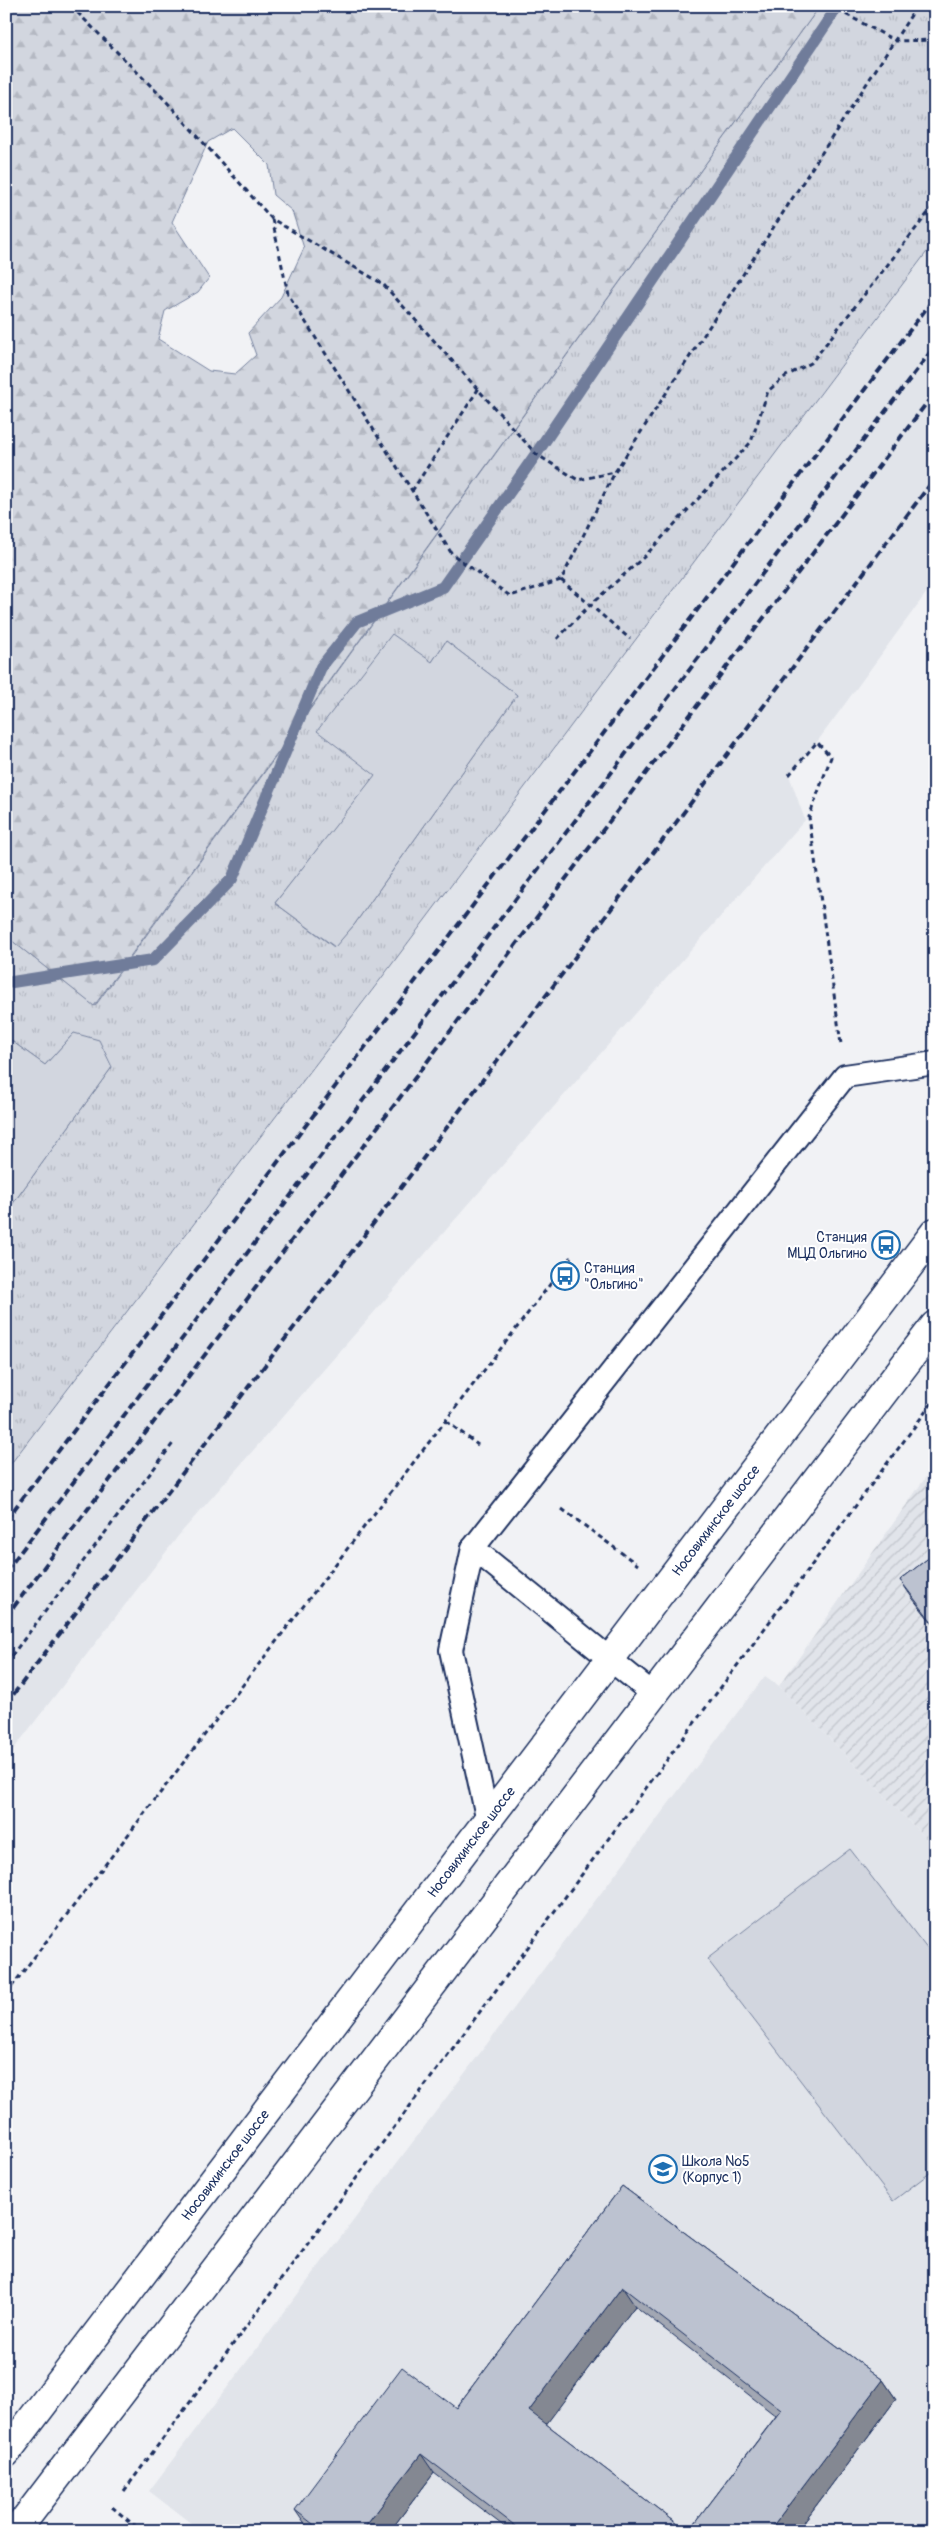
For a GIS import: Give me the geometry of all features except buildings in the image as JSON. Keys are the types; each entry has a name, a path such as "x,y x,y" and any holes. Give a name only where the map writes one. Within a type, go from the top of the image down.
{"main road":[{"name":"Носовихинское шоссе","path":"6,2453 935,1232"},
{"path":"16,2531 935,1325"}],"lane":[{"path":"488,1821 451,1650 473,1548 845,1076 935,1063"},
{"path":"473,1548 653,1694"}],"path":[{"path":"71,6 166,101 272,219 383,284 479,388 536,454 578,480 616,472"},
{"path":"830,6 896,41 935,40"},
{"path":"272,219 288,294 452,554 472,571 510,596 561,580 616,472 917,6"},
{"path":"557,639 590,605 644,557 751,442 768,391 786,376 810,363 935,204"},
{"path":"412,491 479,388"},
{"path":"561,580 630,639"},
{"path":"789,775 817,742 831,757 809,817 845,1076"},
{"path":"6,1994 571,1257"},
{"path":"124,2491 935,1399"},
{"path":"446,1420 478,1445"},
{"path":"6,1663 174,1442"},
{"path":"562,1509 639,1566"},
{"path":"112,2507 141,2531"}],"shaded area":[{"path":"935,241 935,581 817,742 789,775 805,820 179,1535 6,1759 6,1470 380,980"},
{"path":"935,1464 935,1848 779,1686"},
{"name":"Школа №5 (Корпус 1)","path":"765,1676 779,1686 935,1848 935,2531 201,2531 149,2491"}],"green space":[{"path":"6,6 820,6 94,1006 6,936","holes":["232,128 269,165 273,195 292,211 304,248 281,297 248,333 256,355 235,374 209,371 158,339 165,311 198,292 209,278 172,222 208,142"]},
{"path":"820,6 935,6 935,241 380,980 6,1470 6,1213 112,1067 74,1033 45,1065 6,1037 6,936 95,1006","holes":["446,641 517,695 354,925 334,947 275,903 376,775 432,662"]},
{"path":"392,634 432,662 446,641 517,695 354,925 335,947 275,903 375,775 317,731"},
{"path":"74,1033 99,1040 112,1067 6,1213 6,1037 45,1065"},
{"path":"850,1849 935,1959 935,2169 893,2201 707,1959"}],"waterway":[{"path":"6,983 153,960 232,879 321,667 357,622 443,587 536,454 838,6"}],"railway":[{"path":"6,1520 935,297"},
{"path":"6,1571 935,346"},
{"path":"6,1617 935,392"},
{"path":"6,1704 451,1122 935,478"}],"place":[{"name":"Станция МЦД Ольгино","path":"886,1245"},
{"name":"Станция \"Ольгино\"","path":"565,1276"},
{"name":"Школа №5 (Корпус 1)","path":"663,2169"}]}
